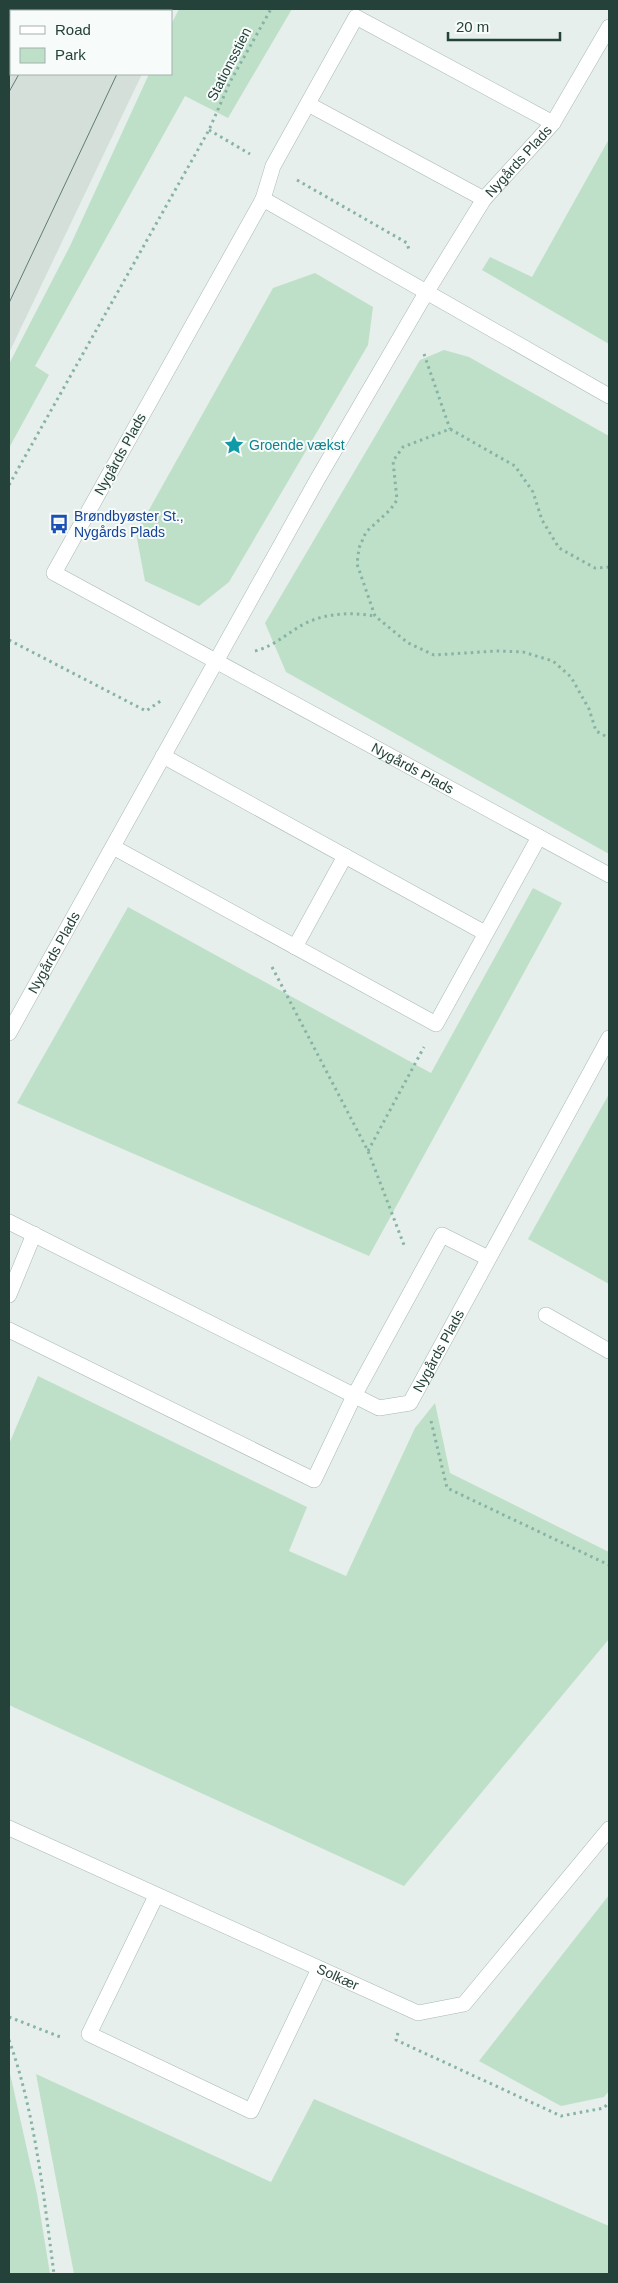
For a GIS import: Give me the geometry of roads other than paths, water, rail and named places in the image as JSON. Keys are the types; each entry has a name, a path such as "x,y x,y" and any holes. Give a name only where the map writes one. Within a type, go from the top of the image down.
{"street":[{"name":"Nygårds Plads","path":"554,123 356,18 273,166 263,199 54,573 609,875"},
{"name":"Nygårds Plads","path":"9,1033 398,338 484,200 554,123 609,26"},
{"path":"308,104 484,200"},
{"path":"263,199 609,396"},
{"path":"164,756 485,933"},
{"path":"113,847 436,1024 539,836"},
{"path":"295,947 345,856"},
{"name":"Nygårds Plads","path":"9,1222 379,1408 410,1403 609,1038"},
{"path":"9,1296 34,1234"},
{"path":"9,1330 314,1480 354,1396 442,1236 488,1258"},
{"path":"546,1315 609,1351"},
{"name":"Solkær","path":"9,1828 418,2013 464,2004 609,1829"},
{"path":"156,1896 89,2034 251,2111 319,1969"}],"tram line":[{"path":"9,92 18,75"},
{"path":"9,303 117,75"}],"place":[{"name":"Groende vækst","path":"234,445"},
{"name":"Brøndbyøster St., Nygårds Plads","path":"59,524"}]}
